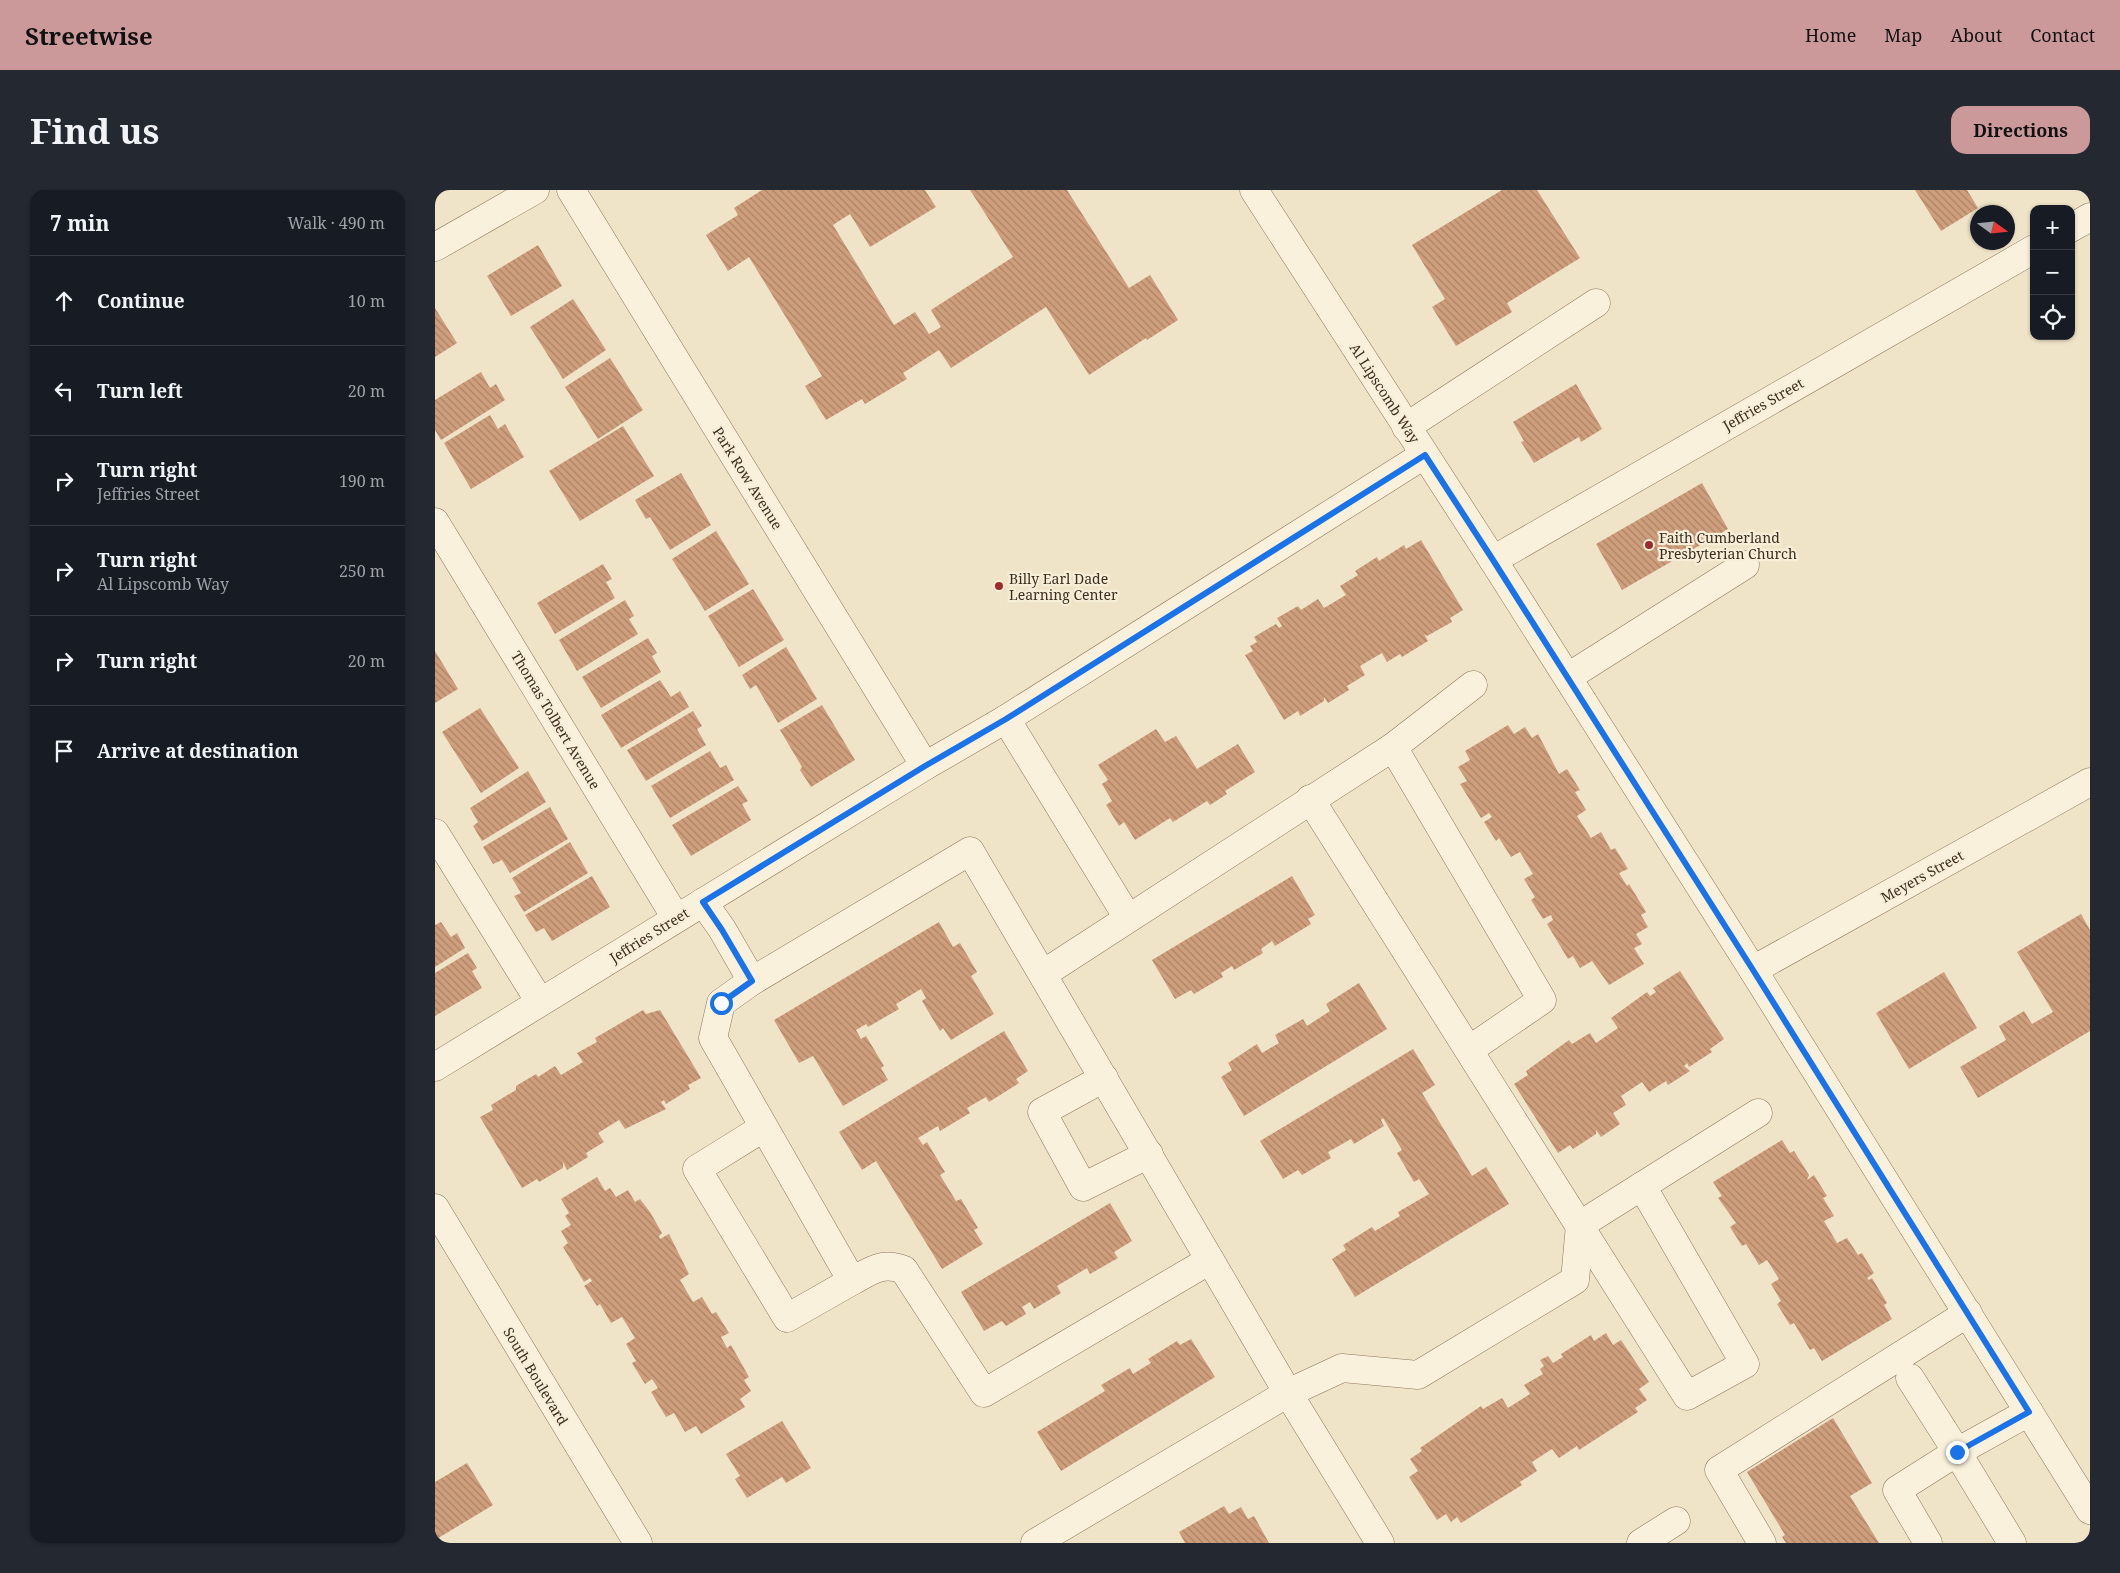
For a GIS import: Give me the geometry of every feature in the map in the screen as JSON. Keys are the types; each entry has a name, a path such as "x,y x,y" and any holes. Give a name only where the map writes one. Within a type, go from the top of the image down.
{"street":[{"path":"435,247 535,190"},
{"name":"Park Row Avenue","path":"571,190 925,766"},
{"name":"Al Lipscomb Way","path":"1255,190 1753,970 1969,1313 2090,1510"},
{"path":"2075,226 2090,217"},
{"name":"Jeffries Street","path":"1493,560 2032,250"},
{"path":"1406,427 1596,303"},
{"name":"Jeffries Street","path":"435,1067 925,766 1006,719 1425,455"},
{"name":"Thomas Tolbert Avenue","path":"435,522 676,918"},
{"path":"1567,677 1745,565"},
{"path":"1043,974 1310,799 1393,747 1473,685"},
{"path":"1006,719 1128,918"},
{"path":"1393,747 1542,1000 1469,1050"},
{"name":"Meyers Street","path":"1753,970 2090,782"},
{"path":"1310,799 1687,1396 1745,1364 1642,1186"},
{"path":"435,833 540,1002"},
{"path":"852,1281 713,1038 721,1003 752,981 971,850 1288,1393 1380,1543"},
{"path":"703,902 752,981"},
{"path":"1104,1078 1041,1112 1083,1186 1149,1154"},
{"path":"1580,1225 1758,1113"},
{"path":"763,1128 697,1169 787,1318 882,1266 894,1266 904,1270 984,1393 1210,1260"},
{"name":"South Boulevard","path":"435,1208 638,1543"},
{"path":"1035,1543 1288,1393 1342,1368 1418,1375 1575,1280 1580,1225"},
{"path":"1762,1543 1719,1470 1969,1313"},
{"path":"1910,1378 2013,1543"},
{"path":"1928,1543 1897,1490 1957,1452 2029,1412"},
{"path":"1641,1543 1675,1521"}],"building":[{"path":"762,190 925,190 936,207 870,247 850,214 833,225 894,325 915,312 929,334 941,327 931,310 1013,257 970,190 1067,190 1129,288 1150,275 1178,320 1147,340 1146,338 1089,375 1046,307 951,368 939,350 903,373 907,379 865,404 862,399 826,420 805,386 822,376 749,257 728,271 706,235 738,215 734,208"},
{"path":"1502,190 1537,190 1580,258 1507,303 1512,312 1456,346 1432,307 1445,299 1412,245"},
{"path":"1915,190 1967,190 1976,205 1970,205 1970,213 1941,231"},
{"path":"538,245 562,286 511,316 487,276"},
{"path":"573,299 606,350 563,379 530,327"},
{"path":"435,308 457,343 435,357"},
{"path":"610,358 643,410 598,439 565,387"},
{"path":"481,372 490,388 496,384 505,400 441,440 435,430 435,400"},
{"path":"1576,384 1602,429 1581,442 1579,437 1534,463 1521,442 1524,441 1513,422"},
{"path":"490,415 498,429 505,424 524,457 471,489 444,443"},
{"path":"623,426 654,476 580,521 549,471"},
{"path":"681,473 711,525 670,550 650,517 646,519 635,500"},
{"path":"1702,483 1728,529 1622,590 1596,544"},
{"path":"716,531 749,584 705,611 672,559"},
{"path":"1421,540 1463,610 1450,618 1452,622 1427,636 1424,634 1428,641 1402,657 1400,654 1387,662 1382,653 1360,666 1365,675 1347,686 1349,690 1328,703 1324,697 1324,701 1300,716 1298,711 1284,720 1245,655 1253,651 1250,646 1257,642 1254,637 1276,624 1279,628 1282,626 1277,618 1298,606 1301,610 1318,599 1324,608 1346,595 1340,586 1358,575 1355,571 1377,557 1379,561 1404,545 1406,549"},
{"path":"603,564 612,579 606,582 615,598 555,634 537,603"},
{"path":"753,589 784,640 739,667 708,616"},
{"path":"625,600 634,616 629,619 638,634 577,671 559,640"},
{"path":"648,638 657,653 652,656 661,672 601,708 582,677"},
{"path":"786,647 817,699 778,723 756,685 750,689 742,675"},
{"path":"435,651 458,689 435,703"},
{"path":"660,680 671,697 680,691 689,707 621,748 601,715"},
{"path":"822,705 855,760 811,787 800,770 802,767 780,730"},
{"path":"480,708 519,768 481,793 442,732"},
{"path":"693,711 702,726 697,729 706,745 646,781 627,750"},
{"path":"1508,725 1514,734 1525,727 1532,738 1538,734 1559,774 1567,769 1580,790 1575,792 1586,810 1577,816 1591,838 1601,832 1611,850 1615,848 1628,869 1619,873 1627,886 1629,884 1646,912 1641,915 1648,927 1636,934 1642,944 1634,948 1644,964 1609,985 1592,961 1580,968 1573,956 1568,959 1547,924 1553,920 1551,915 1543,919 1531,900 1535,897 1524,879 1533,874 1520,852 1511,857 1499,838 1496,841 1484,822 1492,817 1489,813 1481,818 1460,784 1467,781 1458,767 1470,760 1465,751"},
{"path":"1156,729 1165,742 1176,736 1197,769 1238,744 1255,772 1225,791 1227,794 1210,805 1207,801 1173,822 1170,818 1135,840 1124,822 1119,826 1106,805 1112,801 1102,784 1108,780 1098,765"},
{"path":"710,751 720,768 726,765 734,780 670,818 651,786"},
{"path":"528,771 546,802 482,841 473,826 478,822 470,808"},
{"path":"738,786 748,801 742,804 751,820 691,856 672,825"},
{"path":"550,807 568,839 510,873 502,860 493,864 483,847"},
{"path":"570,842 588,873 524,912 514,896 521,893 512,878"},
{"path":"592,876 610,907 552,941 544,928 536,932 525,915"},
{"path":"1292,876 1315,915 1308,919 1311,924 1275,946 1272,941 1261,949 1263,953 1234,970 1232,966 1221,973 1223,977 1194,994 1191,990 1175,999 1152,960"},
{"path":"2081,914 2090,930 2090,1031 1978,1098 1960,1067 2006,1040 1999,1026 2024,1011 2032,1024 2053,1012 2017,952"},
{"path":"441,922 451,937 457,933 465,948 435,967 435,925"},
{"path":"939,922 953,947 960,943 977,972 971,976 994,1014 951,1040 943,1028 940,1031 922,1001 926,998 921,989 896,1004 899,1009 868,1027 866,1024 856,1030 861,1039 866,1036 884,1066 881,1068 888,1080 843,1106 813,1056 799,1063 774,1020"},
{"path":"468,953 477,968 472,971 482,988 435,1016 435,973"},
{"path":"1680,971 1724,1039 1710,1049 1712,1052 1689,1067 1687,1063 1684,1066 1690,1071 1668,1085 1666,1081 1649,1092 1642,1082 1621,1096 1626,1105 1613,1113 1620,1124 1601,1137 1596,1130 1596,1134 1573,1149 1570,1145 1558,1153 1514,1084 1528,1075 1526,1071 1569,1040 1572,1044 1590,1033 1596,1043 1618,1028 1611,1018 1647,992 1650,996 1656,992 1653,988"},
{"path":"1944,972 1977,1028 1909,1069 1876,1013"},
{"path":"1359,983 1387,1029 1244,1116 1221,1077 1232,1070 1228,1063 1257,1044 1262,1053 1279,1043 1275,1035 1303,1019 1307,1026 1330,1011 1326,1004"},
{"path":"643,1010 646,1014 660,1010 701,1078 688,1085 690,1089 666,1104 664,1100 661,1102 666,1109 625,1129 619,1120 598,1133 604,1142 586,1153 588,1157 567,1170 563,1162 563,1168 539,1182 537,1179 522,1188 480,1117 493,1110 491,1105 516,1090 516,1086 536,1074 538,1077 555,1066 561,1075 583,1062 577,1053 597,1042 595,1038"},
{"path":"1004,1031 1028,1071 1016,1079 1019,1083 989,1102 986,1097 967,1108 970,1113 940,1131 938,1126 918,1138 923,1145 927,1142 945,1172 940,1175 956,1201 961,1199 978,1228 974,1230 983,1244 942,1269 876,1161 862,1170 839,1132"},
{"path":"1413,1049 1435,1085 1422,1093 1472,1176 1486,1167 1509,1204 1355,1297 1332,1259 1346,1250 1343,1245 1372,1227 1375,1231 1400,1216 1398,1212 1429,1194 1419,1179 1414,1182 1397,1153 1402,1150 1383,1118 1381,1120 1384,1126 1354,1144 1351,1139 1328,1152 1331,1158 1302,1175 1298,1170 1283,1179 1260,1141"},
{"path":"1782,1140 1790,1153 1794,1151 1809,1175 1807,1180 1814,1175 1827,1196 1823,1198 1834,1216 1824,1221 1837,1243 1847,1238 1858,1255 1862,1253 1874,1273 1867,1278 1869,1280 1872,1278 1887,1303 1884,1305 1892,1319 1822,1361 1814,1348 1810,1350 1794,1323 1790,1325 1777,1304 1781,1301 1771,1284 1779,1279 1767,1260 1759,1265 1746,1244 1742,1246 1730,1227 1736,1223 1718,1198 1722,1196 1713,1182"},
{"path":"597,1177 605,1191 610,1188 616,1197 628,1190 635,1202 640,1199 662,1233 659,1236 660,1239 669,1234 689,1274 680,1280 693,1302 702,1297 712,1314 716,1312 729,1333 721,1337 727,1348 731,1345 749,1377 744,1380 751,1391 740,1399 745,1407 701,1434 696,1426 685,1432 674,1413 666,1417 651,1392 658,1388 652,1379 645,1384 632,1363 636,1361 626,1344 635,1338 622,1317 611,1323 600,1304 597,1306 584,1286 592,1281 590,1278 584,1282 563,1247 568,1243 561,1231 571,1225 565,1216 569,1213 561,1199"},
{"path":"1110,1203 1132,1241 1114,1252 1118,1258 1090,1274 1087,1268 1057,1286 1061,1293 1034,1309 1030,1302 1022,1307 1026,1314 1006,1326 1002,1321 984,1331 961,1292"},
{"path":"1606,1333 1613,1345 1621,1340 1649,1382 1639,1389 1647,1400 1635,1408 1638,1412 1579,1450 1577,1446 1559,1458 1552,1449 1532,1462 1537,1471 1520,1482 1522,1485 1461,1523 1457,1517 1451,1522 1446,1514 1437,1520 1409,1477 1418,1471 1410,1459 1422,1451 1420,1448 1481,1406 1483,1409 1502,1398 1508,1408 1530,1394 1524,1385 1543,1374 1540,1369 1544,1366 1540,1360 1548,1356 1553,1363 1563,1357 1561,1354 1591,1335 1594,1341"},
{"path":"1191,1339 1215,1377 1061,1471 1037,1432 1105,1391 1101,1385 1130,1368 1133,1374 1151,1363 1148,1359 1177,1341 1180,1345"},
{"path":"1833,1418 1872,1483 1850,1496 1879,1543 1786,1543 1782,1537 1785,1535 1747,1472"},
{"path":"782,1421 811,1468 786,1483 782,1477 747,1498 735,1479 740,1476 726,1454"},
{"path":"467,1463 493,1505 435,1540 435,1482"},
{"path":"1224,1506 1229,1514 1241,1507 1248,1519 1254,1516 1269,1543 1185,1543 1179,1532"}],"place":[{"name":"Faith Cumberland Presbyterian Church","path":"1649,545"},
{"name":"Billy Earl Dade Learning Center","path":"999,586"}],"route":[{"path":"721,1003 752,981 703,902 925,766 1006,719 1425,455 1753,970 1969,1313 2029,1412 1957,1452"}]}
